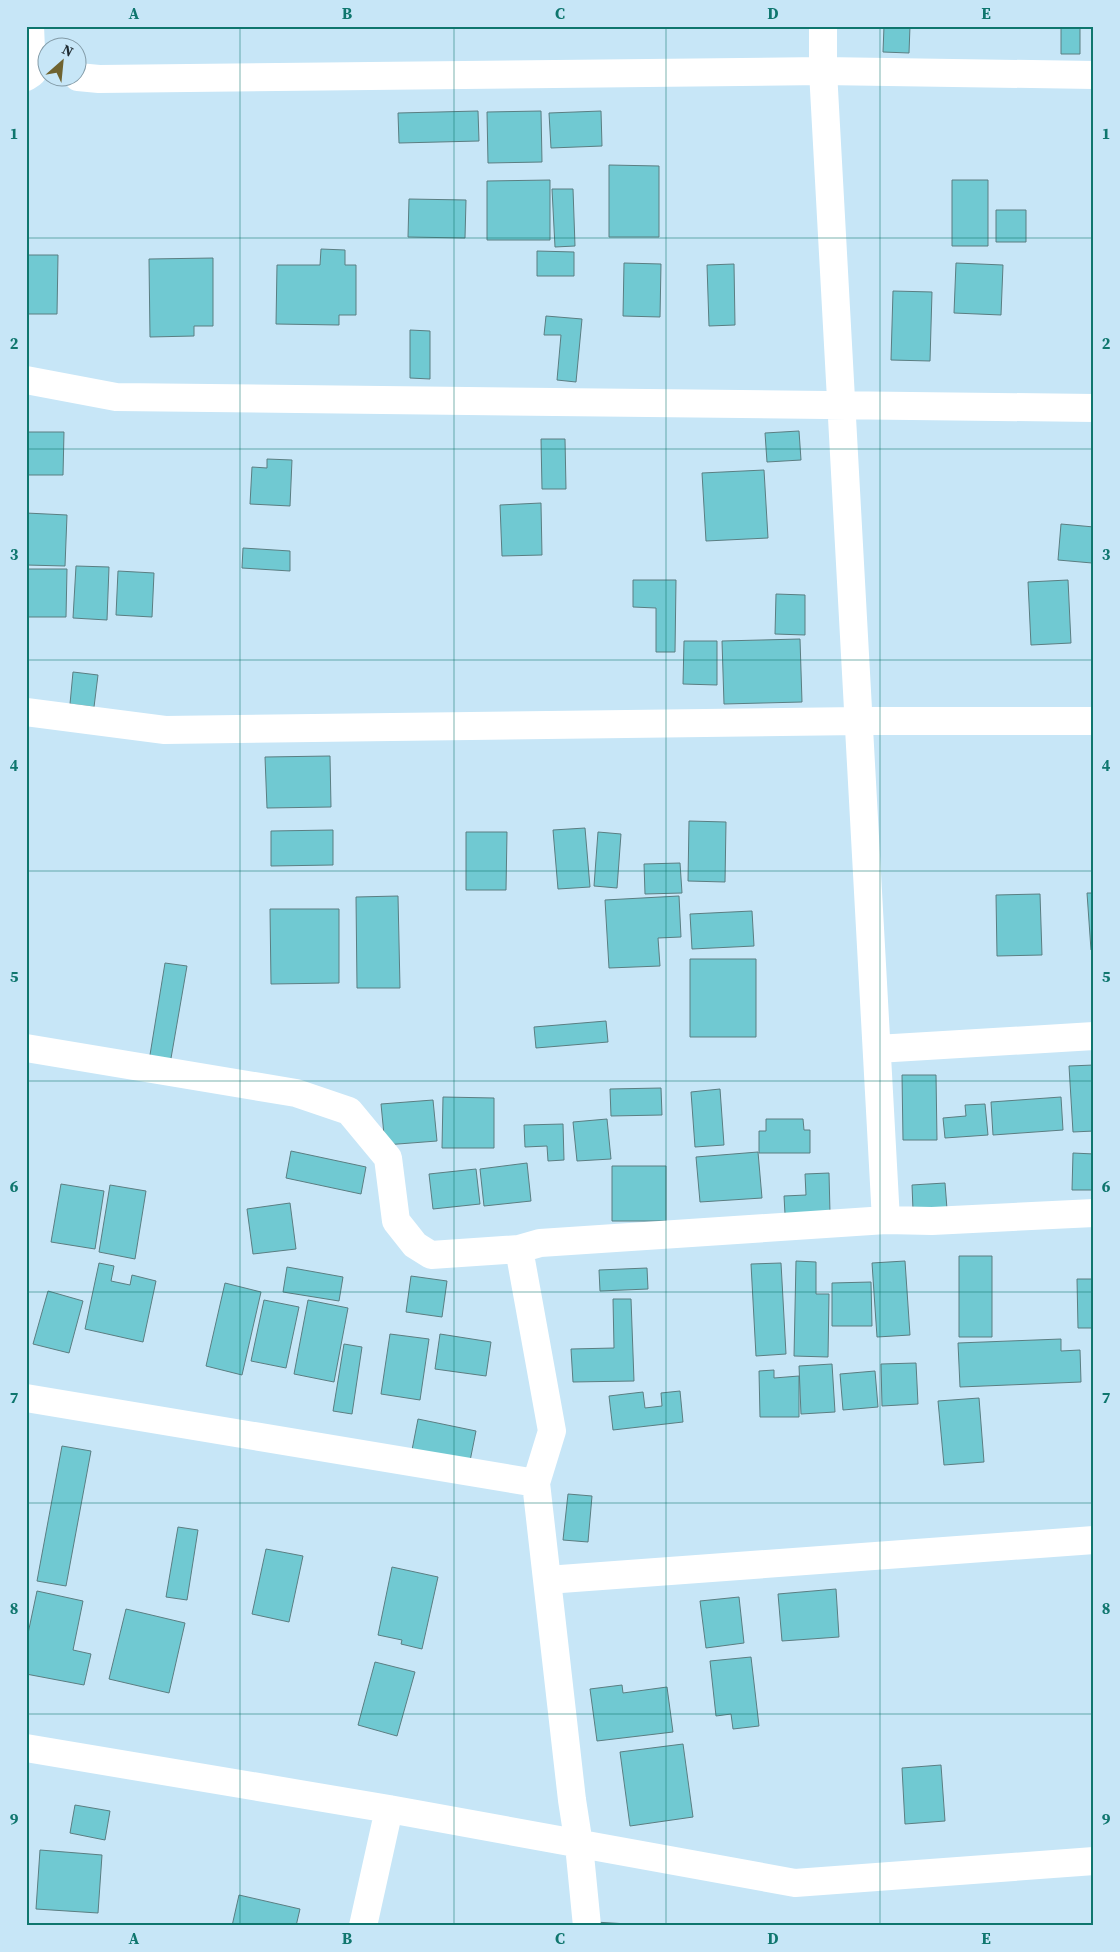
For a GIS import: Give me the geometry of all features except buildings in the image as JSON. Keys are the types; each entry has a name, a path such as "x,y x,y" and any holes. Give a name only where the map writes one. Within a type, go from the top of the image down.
{"street":[{"path":"30,26 35,75"},
{"path":"823,26 823,71 886,1220"},
{"path":"88,78 109,79 823,71 1094,74"},
{"path":"26,380 116,396 1094,408"},
{"path":"26,712 165,730 859,721 1094,721"},
{"path":"877,1049 1094,1036"},
{"path":"26,1048 296,1093 349,1111 388,1158 396,1221 415,1245 431,1255 519,1249 540,1243 886,1220 932,1221 1094,1213"},
{"path":"519,1249 552,1431 536,1483 572,1800 580,1845 587,1926"},
{"path":"26,1398 536,1483"},
{"path":"547,1580 1094,1540"},
{"path":"26,1748 389,1809 795,1883 1094,1861"},
{"path":"363,1926 389,1809"}]}
